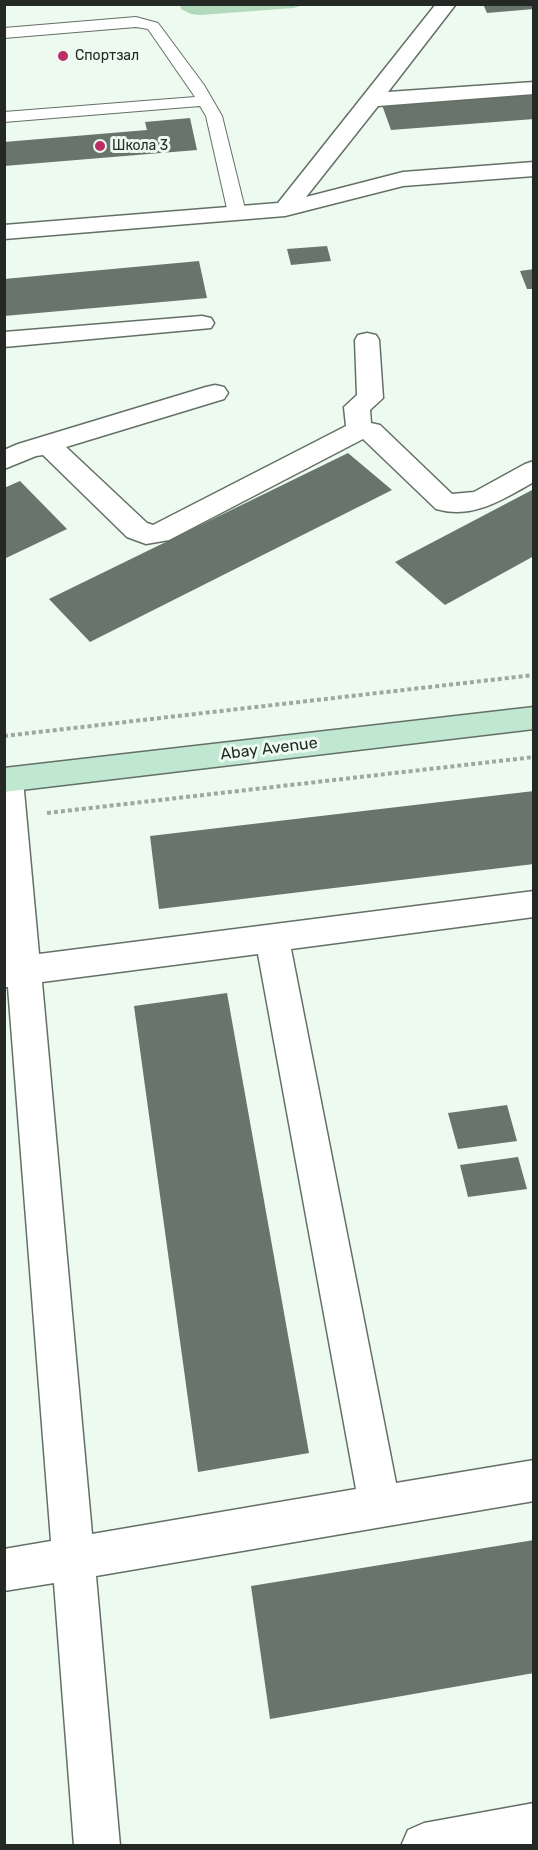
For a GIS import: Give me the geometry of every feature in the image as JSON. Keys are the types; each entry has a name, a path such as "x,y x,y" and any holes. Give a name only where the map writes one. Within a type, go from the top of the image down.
{"street":[{"path":"285,209 447,4"},
{"path":"371,100 534,88"},
{"path":"4,232 285,209 403,179 534,169"},
{"path":"4,340 202,323"},
{"path":"359,430 357,407 370,398 368,340"},
{"path":"4,461 30,448 215,393"},
{"path":"42,446 51,448 137,530 146,535 159,533 359,430 371,431 446,503 479,501 534,470"},
{"name":"Abay Avenue","path":"6,780 534,718"},
{"path":"6,780 11,817 14,972 73,1557 97,1845"},
{"path":"14,972 534,904"},
{"path":"272,938 380,1506"},
{"path":"4,1570 534,1480"},
{"path":"424,1845 534,1826"}],"lane":[{"path":"4,33 136,22 153,26 214,116 237,213"},
{"path":"4,117 205,101"}],"path":[{"path":"4,736 534,675"},
{"path":"11,817 534,757"}],"green space":[{"path":"180,4 302,5 294,8 200,15 181,9"}],"building":[{"path":"483,4 534,4 534,9 487,13"},
{"path":"534,94 534,119 391,130 382,105"},
{"name":"Школа 3","path":"190,118 197,150 4,166 4,142 147,130 145,122"},
{"path":"327,246 331,261 291,265 287,249"},
{"path":"199,261 207,298 4,316 4,279"},
{"path":"534,269 534,289 527,289 520,271"},
{"path":"348,453 392,490 90,642 49,599"},
{"path":"20,481 67,529 4,559 4,488"},
{"path":"534,489 534,556 445,605 395,562"},
{"path":"534,791 534,864 159,909 150,836"},
{"path":"227,993 309,1453 198,1472 134,1006"},
{"path":"507,1105 517,1141 458,1149 448,1113"},
{"path":"518,1157 527,1189 468,1197 460,1165"},
{"path":"534,1540 534,1673 270,1719 251,1586"}],"place":[{"name":"Спортзал","path":"63,56"},
{"name":"Школа 3","path":"100,146"}]}
